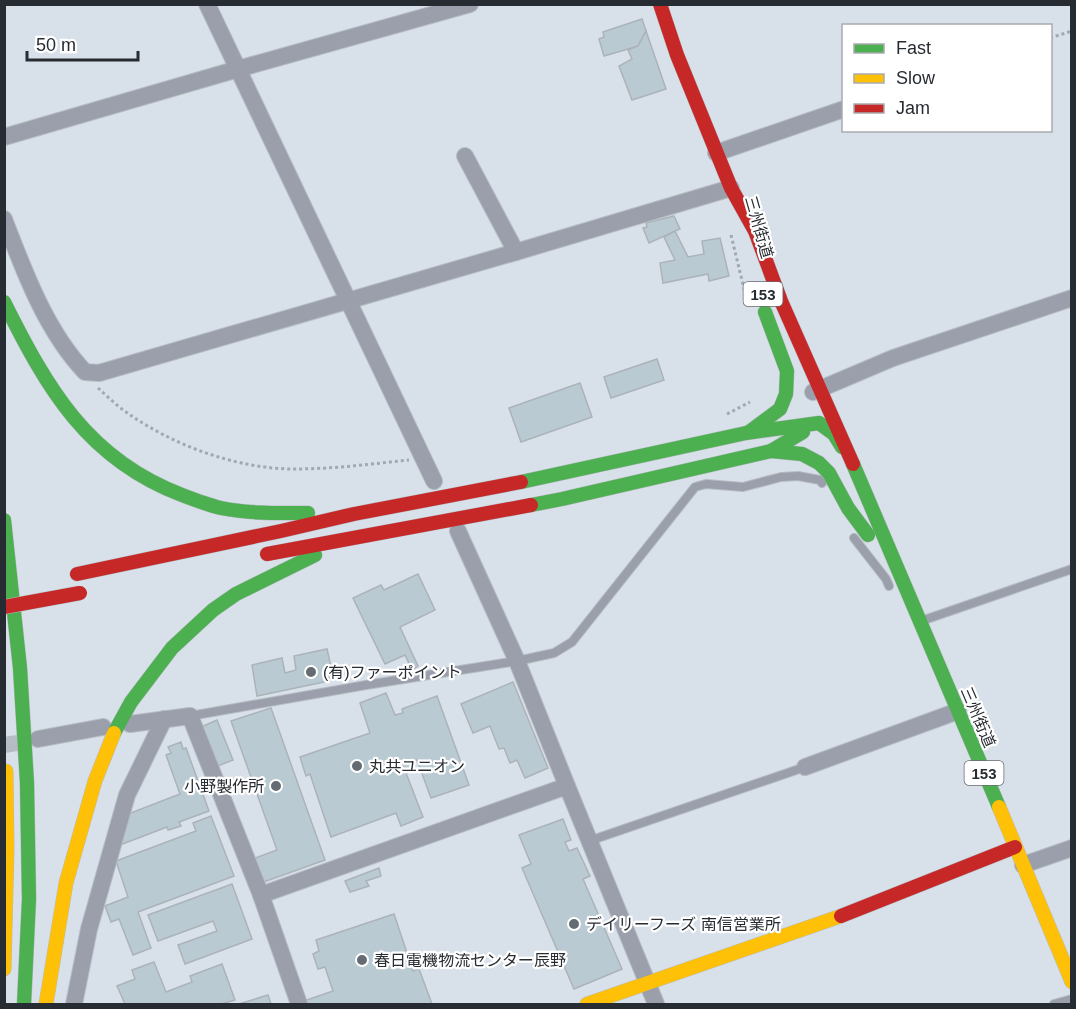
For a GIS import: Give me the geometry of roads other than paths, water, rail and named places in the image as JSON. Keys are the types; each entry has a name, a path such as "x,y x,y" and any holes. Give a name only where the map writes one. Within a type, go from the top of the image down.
{"main road":[{"name":"三州街道","path":"660,4 677,55 716,153 731,188 754,231 781,302 811,399 868,535 895,566"},
{"name":"三州街道","path":"731,188 749,255"},
{"name":"三州街道","path":"746,433 780,409 786,394 788,375 775,338 758,301 811,399 853,464 883,533 916,622 958,711 1071,982"},
{"path":"4,302 38,368 56,397 77,424 127,468 148,481 170,492 229,509 249,512 354,514"},
{"path":"71,575 354,514 556,475 746,433 811,399"},
{"path":"254,557 562,500 771,451 788,442 811,399"},
{"path":"811,399 853,464"},
{"path":"771,451 802,454 819,463 830,473 848,508 868,535"},
{"path":"4,520 20,669 27,783 29,899 24,1005"},
{"path":"46,1005 66,883 95,781 110,740 131,702 172,648 213,610 236,594 348,539"},
{"path":"4,587 25,583"},
{"path":"4,607 86,592"},
{"path":"4,969 7,848 5,760"},
{"path":"587,1005 838,917 1015,847"}],"street":[{"path":"207,4 434,481"},
{"path":"4,137 470,4"},
{"path":"716,153 842,109"},
{"path":"465,156 516,252"},
{"path":"4,219 21,265 56,333 75,362 85,372 99,373 731,188"},
{"path":"811,399 893,358 1071,298"},
{"path":"458,531 518,661 656,1005"},
{"path":"805,767 958,711"},
{"path":"130,724 190,716 261,895 299,1005"},
{"path":"74,1005 89,929 127,795 164,719"},
{"path":"38,740 103,727"},
{"path":"261,895 567,786"},
{"path":"1023,865 1071,848"}],"lane":[{"path":"190,716 554,653 572,642 695,487 706,484 743,487 781,477 798,476 820,480 825,489"},
{"path":"851,534 865,555 886,579 894,598"},
{"path":"916,622 1071,569"},
{"path":"589,841 805,767"},
{"path":"1054,1005 1071,999"}],"tunnel":[{"path":"4,745 31,741"}],"place":[{"name":"(有)ファーポイント","path":"311,672"},
{"name":"丸共ユニオン","path":"357,766"},
{"name":"小野製作所","path":"276,786"},
{"name":"デイリーフーズ 南信営業所","path":"574,924"},
{"name":"春日電機物流センター辰野","path":"362,960"}]}
